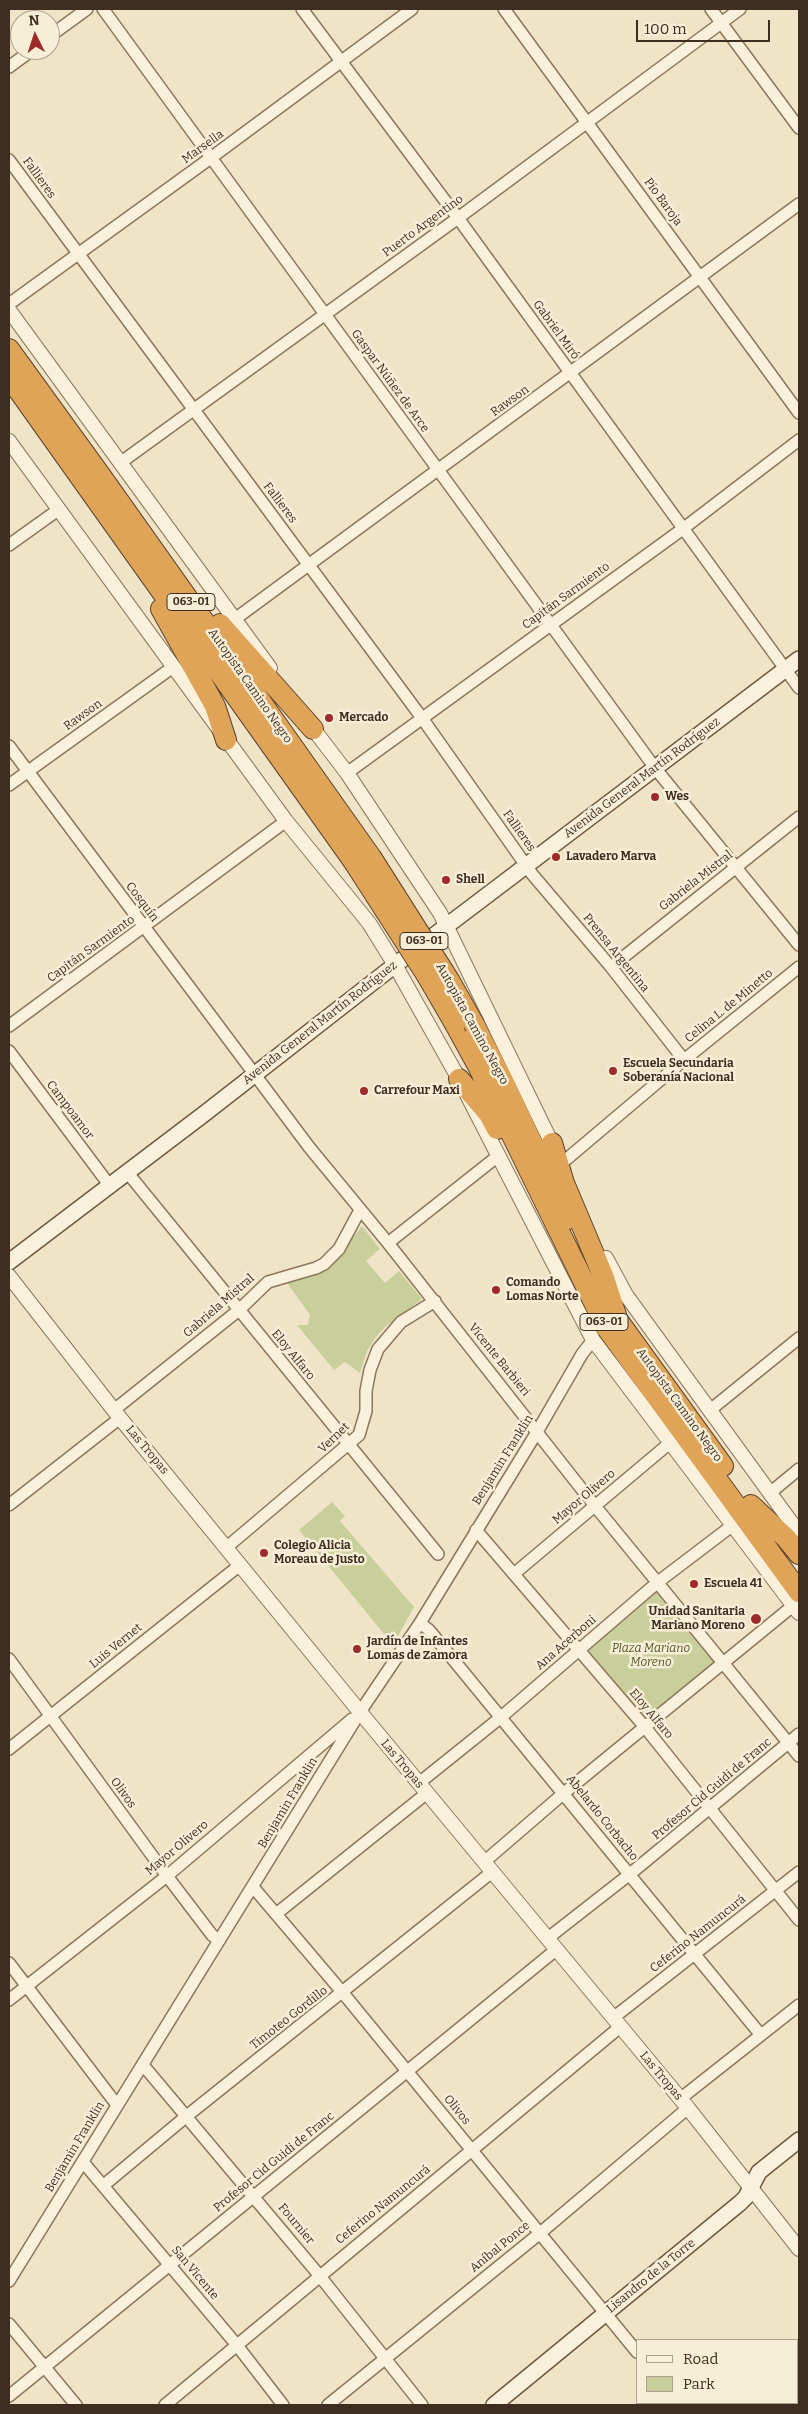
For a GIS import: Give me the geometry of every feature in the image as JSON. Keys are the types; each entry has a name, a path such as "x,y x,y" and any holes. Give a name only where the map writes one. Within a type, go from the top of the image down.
{"highway":[{"name":"Autopista Camino Negro","path":"9,349 102,476 362,859 480,1068 578,1271 613,1338 678,1440 797,1603"},
{"name":"Autopista Camino Negro","path":"9,377 121,534 362,859 449,980 475,1026 534,1145 591,1270 617,1319 799,1570"},
{"path":"102,476 132,512 197,598 313,729"},
{"path":"121,534 215,706 226,740"},
{"path":"459,1079 489,1114 566,1258 578,1271"},
{"path":"552,1143 564,1183 604,1278 617,1319"},
{"path":"678,1440 732,1516 733,1525"},
{"path":"751,1505 786,1538 799,1554"}],"main road":[{"name":"Avenida General Martín Rodríguez","path":"9,1262 395,965 799,659"},
{"name":"Lisandro de la Torre","path":"494,2405 740,2203 751,2188 759,2172 799,2140"}],"street":[{"path":"60,29 87,9"},
{"name":"Gaspar Núñez de Arce","path":"103,9 655,768 799,944"},
{"name":"Gabriel Miró","path":"302,9 458,218 799,688"},
{"name":"Marsella","path":"9,304 412,9"},
{"name":"Pío Baroja","path":"504,9 799,413"},
{"path":"711,9 799,128"},
{"name":"Puerto Argentino","path":"120,463 458,218 740,9"},
{"name":"Fallieres","path":"9,160 422,718 526,866"},
{"name":"Rawson","path":"235,619 799,204"},
{"path":"9,310 313,729 347,773 447,926 618,1282 708,1411 799,1533"},
{"name":"Capitán Sarmiento","path":"347,773 684,528 799,440"},
{"path":"9,441 286,821 370,923 459,1079 593,1340 678,1440"},
{"path":"9,545 58,510"},
{"name":"Rawson","path":"9,785 173,667"},
{"name":"Cosquín","path":"9,746 253,1075"},
{"name":"Gabriela Mistral","path":"610,967 799,817"},
{"name":"Capitán Sarmiento","path":"9,1026 144,928 286,821"},
{"name":"Prensa Argentina","path":"526,866 684,1060"},
{"name":"Celina L. de Minetto","path":"562,1163 684,1060 799,967"},
{"name":"Campoamor","path":"9,1051 110,1186"},
{"name":"Vicente Barbieri","path":"253,1075 595,1506 799,1756"},
{"path":"388,1243 498,1156"},
{"name":"Eloy Alfaro","path":"126,1172 438,1554"},
{"name":"Gabriela Mistral","path":"9,1505 239,1310 268,1282 324,1264 339,1249 360,1210"},
{"name":"Las Tropas","path":"9,1276 60,1338 117,1414 360,1712 684,2103 799,2249"},
{"name":"Vernet","path":"227,1547 360,1435 364,1424 366,1391 370,1370 378,1349 401,1322 435,1302"},
{"path":"708,1411 799,1338"},
{"name":"Benjamin Franklin","path":"11,2273 83,2162 360,1712 420,1623 537,1432 582,1354 593,1340"},
{"name":"Mayor Olivero","path":"514,1573 678,1440"},
{"path":"770,1493 799,1469"},
{"path":"733,1525 797,1603"},
{"name":"Ana Acerboni","path":"276,1914 423,1788 578,1650 658,1582 733,1525"},
{"name":"Eloy Alfaro","path":"476,1530 644,1726 799,1920"},
{"name":"Luis Vernet","path":"9,1749 240,1565"},
{"name":"Timoteo Gordillo","path":"104,2186 188,2115 343,1993 488,1867 564,1793 797,1603"},
{"name":"Abelardo Corbacho","path":"420,1623 429,1630 564,1793 693,1954 760,2034"},
{"name":"Olivos","path":"9,1659 166,1876 212,1936 219,1941"},
{"name":"Mayor Olivero","path":"9,2000 166,1876 360,1712"},
{"name":"Profesor Cid Guidi de Franc","path":"9,2396 407,2071 630,1874 799,1734"},
{"name":"Ceferino Namuncurá","path":"165,2405 319,2275 472,2150 693,1954 799,1872"},
{"name":"Olivos","path":"254,1887 636,2351"},
{"path":"9,1963 117,2105"},
{"name":"Aníbal Ponce","path":"328,2405 539,2234 760,2034 799,2005"},
{"name":"Fournier","path":"143,2065 188,2115 254,2195 422,2405"},
{"name":"San Vicente","path":"83,2162 236,2344 283,2405"},
{"path":"9,2324 76,2405"}],"green space":[{"path":"362,1226 380,1249 366,1261 385,1283 399,1271 422,1299 385,1327 376,1337 367,1351 360,1373 345,1362 334,1370 297,1325 308,1325 310,1315 285,1280 319,1272 331,1266"},
{"path":"332,1502 345,1516 340,1521 414,1607 393,1645 299,1530"},
{"name":"Plaza Mariano Moreno","path":"656,1585 724,1663 644,1726 578,1650"}],"place":[{"name":"Mercado","path":"329,718"},
{"name":"Wes","path":"655,797"},
{"name":"Lavadero Marva","path":"556,857"},
{"name":"Shell","path":"446,880"},
{"name":"Escuela Secundaria Soberanía Nacional","path":"613,1071"},
{"name":"Carrefour Maxi","path":"364,1091"},
{"name":"Comando Lomas Norte","path":"496,1290"},
{"name":"Colegio Alicia Moreau de Justo","path":"264,1553"},
{"name":"Escuela 41","path":"694,1584"},
{"name":"Unidad Sanitaria Mariano Moreno","path":"756,1619"},
{"name":"Jardín de Infantes Lomas de Zamora","path":"357,1649"}]}
